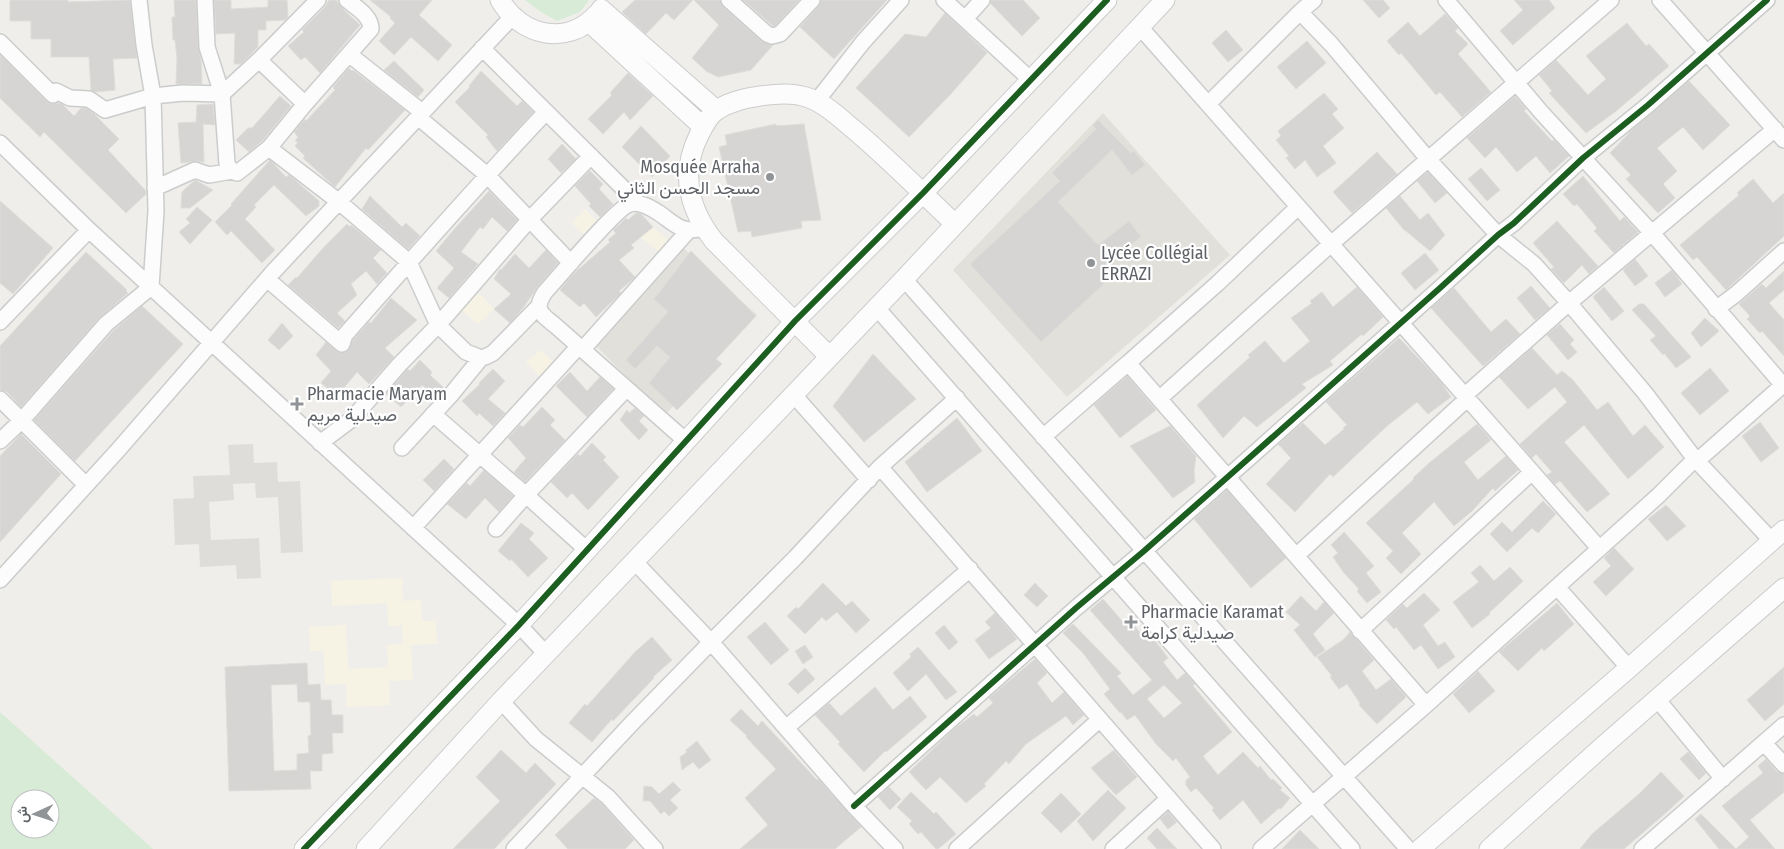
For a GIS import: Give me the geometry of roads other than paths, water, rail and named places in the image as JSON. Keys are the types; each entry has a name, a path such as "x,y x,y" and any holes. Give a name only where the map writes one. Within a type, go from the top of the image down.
{"street":[{"path":"0,441 22,420 106,324 151,287 156,211 153,96 144,45 139,0"},
{"path":"204,0 207,47 222,94 227,164 238,174 270,148 305,104 371,30 372,27 367,17 347,0"},
{"path":"0,42 53,95 56,91 70,98 89,99 105,110 153,96 183,93 222,94 259,60 318,0"},
{"path":"500,0 512,17 525,27 541,33 558,34 574,30 599,10"},
{"path":"730,0 767,34 772,36 780,34 812,0"},
{"path":"816,102 863,42 900,0"},
{"path":"944,0 1031,80"},
{"path":"965,19 982,0"},
{"path":"304,849 519,625 795,321 923,193 1107,0"},
{"path":"366,849 501,701 904,279 1165,0"},
{"path":"1208,104 1314,0"},
{"path":"1159,399 1331,244 1611,0"},
{"path":"1296,556 1568,303 1651,232 1779,134 1660,0"},
{"path":"854,806 1035,644 1144,551 1498,235 1514,223 1583,158 1648,105 1767,0"},
{"path":"1261,849 1426,705 1696,460 1784,384 1517,83 1455,3"},
{"path":"599,10 716,110"},
{"path":"599,10 703,127"},
{"path":"1300,12 1330,44 1428,160 1498,235 1534,264 1645,393 1696,460 1778,536 1420,849"},
{"path":"0,580 267,279 512,17"},
{"path":"1140,27 1599,548"},
{"path":"482,48 638,204 656,211 682,230 696,229 714,241 830,356"},
{"path":"350,55 420,114 487,175 571,263"},
{"path":"259,60 305,104"},
{"path":"413,528 581,348 696,229 696,212 691,198 689,178 690,159 703,127 716,110 745,98 774,94 792,94 808,98 836,115 866,140 955,224"},
{"path":"267,279 342,344 346,335 409,262 546,112"},
{"path":"0,143 88,230 519,625 546,654"},
{"path":"270,148 338,201 409,262 438,325 466,352 480,358 493,354 538,307 539,300 544,292 613,216 627,205 638,204"},
{"path":"320,443 352,420 530,219 591,156"},
{"path":"154,188 195,170 209,174 232,170"},
{"path":"1043,437 1218,283 1298,207"},
{"path":"3,312 88,230"},
{"path":"1716,308 1736,294 1784,251"},
{"path":"904,279 1408,849"},
{"path":"538,307 540,311 626,389 686,441"},
{"path":"876,307 1352,849"},
{"path":"402,448 480,358"},
{"path":"1128,363 1426,705"},
{"path":"496,530 626,389"},
{"path":"794,394 869,480"},
{"path":"514,849 582,775 795,558 880,467 956,398"},
{"path":"0,399 86,485"},
{"path":"433,414 587,550"},
{"path":"880,467 1213,849"},
{"path":"1360,630 1532,472"},
{"path":"634,561 711,642 854,806 895,849"},
{"path":"786,728 970,569"},
{"path":"1557,587 1629,668"},
{"path":"1489,849 1784,588"},
{"path":"1657,699 1723,779"},
{"path":"501,701 536,739 608,797 653,848"},
{"path":"957,849 1100,719"},
{"path":"1642,849 1784,725"},
{"path":"1764,743 1784,765"},
{"path":"1113,849 1168,798"}],"place":[{"name":"Mosquée Arraha مسجد الحسن الثاني","path":"770,177"},
{"name":"Lycée Collégial ERRAZI","path":"1091,263"},
{"name":"Pharmacie Maryam صيدلية مريم","path":"297,404"},
{"name":"Pharmacie Karamat صيدلية كرامة","path":"1131,622"}]}
